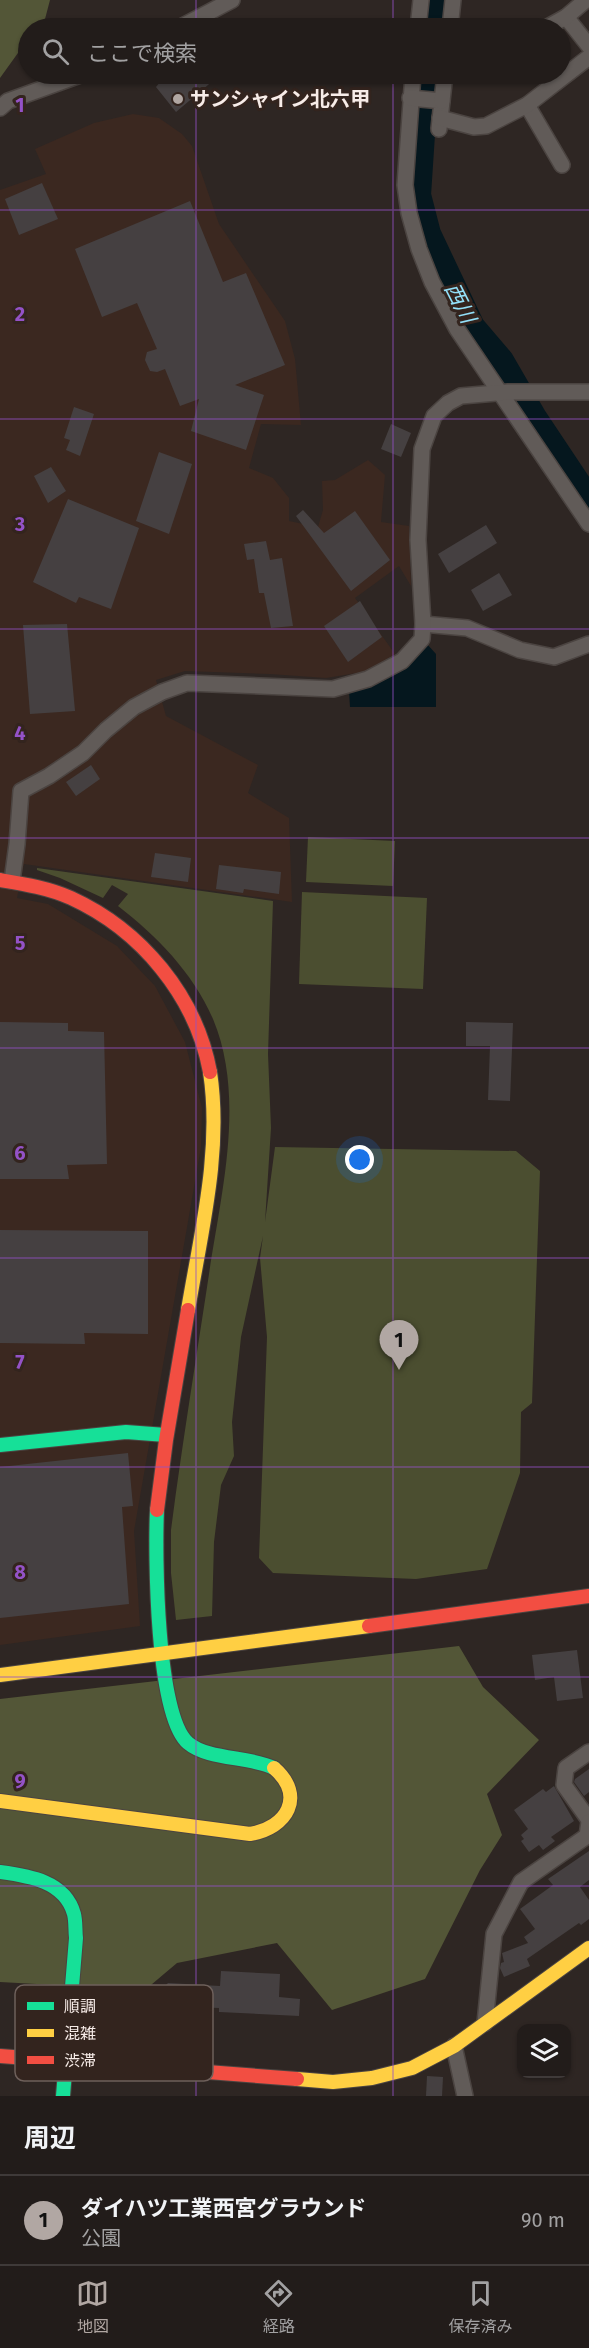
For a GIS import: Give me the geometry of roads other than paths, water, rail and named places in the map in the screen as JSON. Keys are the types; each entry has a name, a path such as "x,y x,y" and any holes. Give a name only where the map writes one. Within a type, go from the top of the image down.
{"street":[{"path":"197,18 232,0"},
{"path":"419,18 421,0"},
{"path":"451,18 453,0"},
{"path":"566,17 586,0"},
{"path":"571,23 589,46"},
{"path":"571,71 589,57"},
{"path":"0,108 8,100 54,84"},
{"path":"413,84 405,185 409,213 419,249 432,282 457,329 505,392 589,524"},
{"path":"443,84 439,101 440,124 474,127 486,126 527,105 554,84"},
{"path":"412,98 439,101"},
{"path":"527,105 562,165"},
{"path":"0,1801 250,1834 267,1831 280,1820 289,1808 292,1795 288,1781 277,1770 258,1761 205,1752 187,1742 175,1720 163,1654 155,1568 156,1530 166,1436 214,1150 215,1116 208,1059 188,1006 149,952 105,915 79,901 54,891 6,880 18,844 21,791 49,776 83,753 134,707 162,692 187,683 333,689 359,682 402,661 422,639 418,540 422,449 434,416 448,403 461,396 505,392 589,392"},
{"path":"423,624 467,628 520,650 554,657 589,644"},
{"path":"0,1445 126,1432 166,1436"},
{"path":"0,1675 589,1596"},
{"path":"485,2023 494,1934 521,1882 587,1836 589,1821 564,1785 566,1768 589,1752"},
{"path":"0,1872 43,1880 67,1898 74,1913 75,1938 71,1985"},
{"path":"213,2073 333,2082 372,2078 412,2068 454,2046 589,1948"},
{"path":"454,2046 465,2096"},
{"path":"0,2055 15,2056"},
{"path":"63,2096 64,2081"}],"water":[{"path":"427,644 436,654 436,707 350,707 349,691 382,680 402,668"}],"waterway":[{"name":"西川","path":"435,18 437,0"},
{"name":"西川","path":"427,84 417,195 427,234 471,327 500,361 533,418 589,502"}],"place":[{"name":"サンシャイン北六甲","path":"178,99"},
{"name":"ダイハツ工業西宮グラウンド","path":"399,1370"}]}
